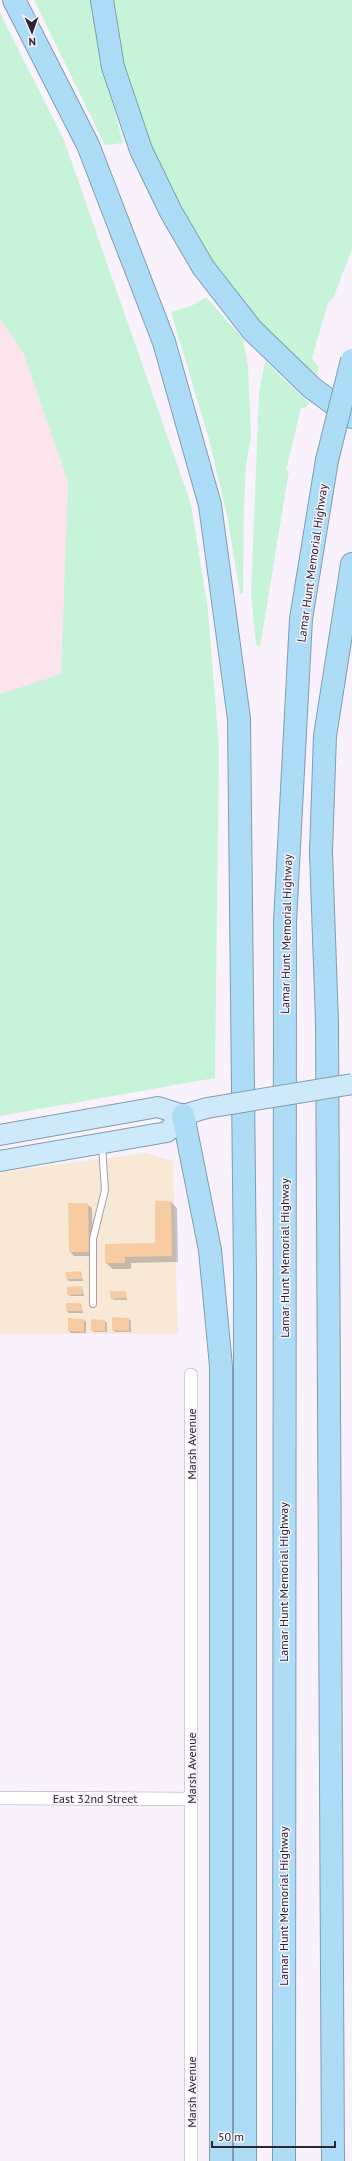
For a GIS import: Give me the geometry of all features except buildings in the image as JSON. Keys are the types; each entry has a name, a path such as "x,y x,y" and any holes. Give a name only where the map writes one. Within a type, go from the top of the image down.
{"highway":[{"path":"14,0 88,145 164,342 210,505 239,719 245,1274 245,2161"},
{"path":"102,0 113,66 141,150 170,212 203,268 252,330 312,388 352,417"},
{"name":"Lamar Hunt Memorial Highway","path":"284,2161 284,922 301,619 327,460 352,360"},
{"path":"333,2161 327,1023 321,852 325,736 352,564"},
{"path":"183,1114 210,1250 221,1366 222,2161"}],"main road":[{"path":"0,1135 158,1107 183,1114 207,1108 352,1084"},
{"path":"0,1160 167,1132 183,1114"}],"street":[{"name":"Marsh Avenue","path":"191,1375 191,2161"},
{"name":"East 32nd Street","path":"0,1798 191,1799"}],"lane":[{"path":"93,1304 93,1239 105,1190 102,1143"}],"shaded area":[{"path":"0,319 23,352 68,482 61,675 0,694"},
{"path":"146,1153 173,1161 178,1334 0,1334 0,1172"}],"green space":[{"path":"34,0 93,0 102,63 123,143 105,145"},
{"path":"113,0 352,0 352,249 333,299 328,303 312,358 319,367 315,383 266,334 203,253 157,170 131,94 120,50"},
{"path":"0,13 64,140 191,504 208,610 219,747 215,1078 0,1116 0,694 61,674 68,482 23,352 0,319"},
{"path":"206,297 243,339 248,366 251,436 246,465 243,593 240,594 227,516 209,439 171,312 191,306"},
{"path":"265,361 309,403 306,407 301,408 286,470 289,471 260,647 256,645 251,594 259,393"}]}
